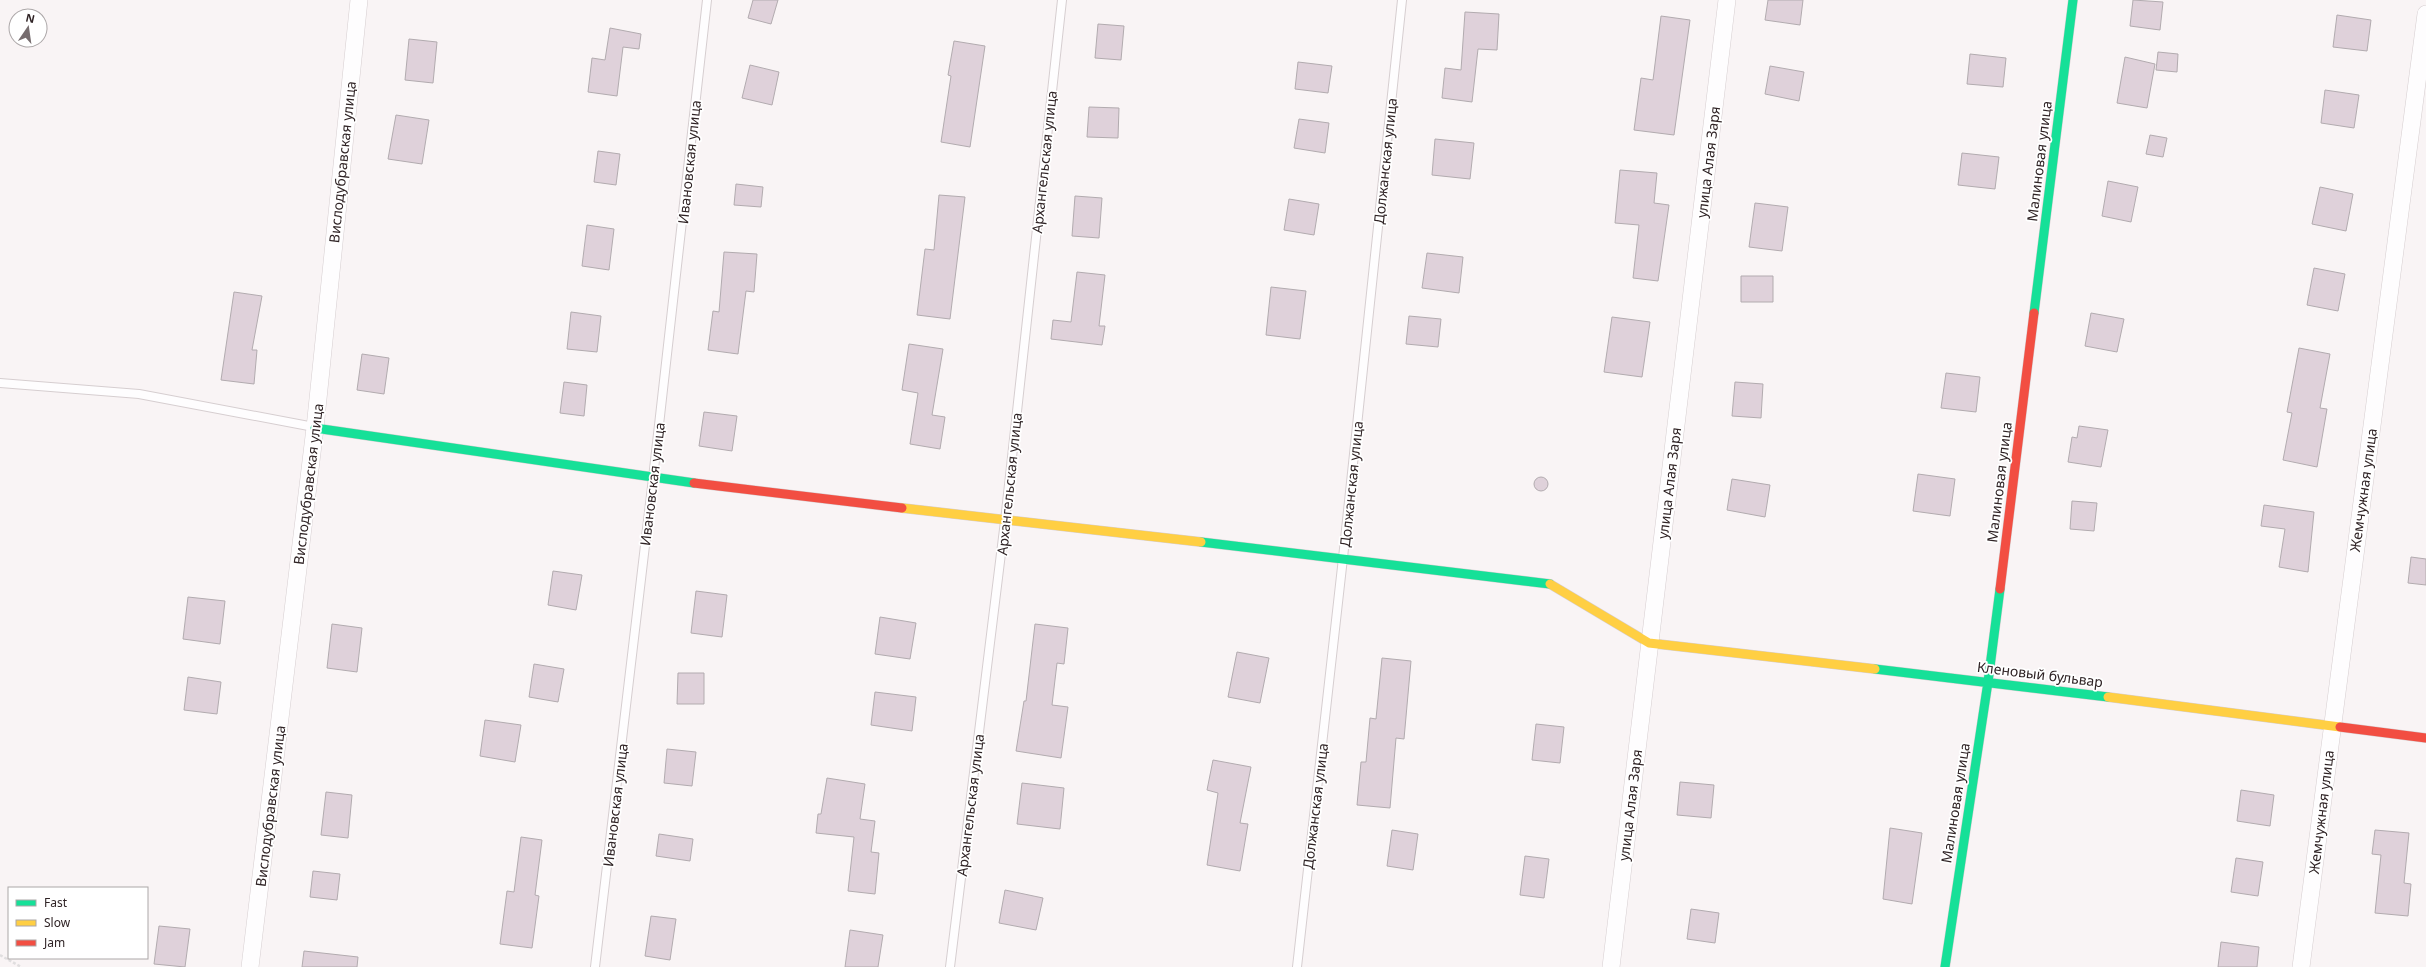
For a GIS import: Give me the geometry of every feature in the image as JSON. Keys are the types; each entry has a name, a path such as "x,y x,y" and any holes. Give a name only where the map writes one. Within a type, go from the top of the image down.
{"street":[{"name":"Вислодубравская улица","path":"250,967 315,428 359,0"},
{"name":"улица Алая Заря","path":"1611,967 1727,0"},
{"name":"Малиновая улица","path":"1945,967 1988,682 2073,0"},
{"name":"Жемчужная улица","path":"2301,967 2426,14"},
{"path":"315,428 653,478 1005,521 1344,558 1547,583 1649,643"},
{"name":"Кленовый бульвар","path":"1649,643 1988,682 2426,738"}],"lane":[{"name":"Ивановская улица","path":"595,967 653,478 707,0"},
{"name":"Архангельская улица","path":"950,967 1005,521 1062,0"},
{"name":"Должанская улица","path":"1297,967 1344,558 1402,0"},
{"path":"0,382 138,394 315,428"}],"path":[{"path":"0,955 21,967"}],"building":[{"path":"753,0 778,0 771,24 748,18"},
{"path":"1768,0 1803,0 1800,25 1765,20"},
{"path":"2133,0 2163,2 2160,30 2130,26"},
{"path":"1465,12 1499,14 1497,50 1478,49 1472,102 1442,98 1445,68 1461,70"},
{"path":"2337,15 2371,20 2367,51 2333,47"},
{"path":"1661,16 1690,20 1674,135 1634,130 1641,78 1653,80"},
{"path":"1098,24 1124,26 1121,60 1095,58"},
{"path":"610,28 641,34 639,49 623,47 617,96 588,92 592,58 605,60"},
{"path":"409,39 437,42 433,83 405,80"},
{"path":"954,41 985,46 970,147 941,142 951,76 948,75"},
{"path":"2158,52 2178,54 2177,72 2156,70"},
{"path":"1970,54 2006,58 2003,87 1967,84"},
{"path":"2125,57 2155,64 2147,108 2117,103"},
{"path":"1298,62 1332,66 1328,93 1295,89"},
{"path":"750,65 779,72 772,105 742,98"},
{"path":"1770,66 1804,72 1799,101 1765,94"},
{"path":"2325,90 2359,95 2354,128 2321,123"},
{"path":"1089,107 1119,108 1118,138 1087,137"},
{"path":"396,115 429,120 422,164 388,159"},
{"path":"1299,119 1329,123 1325,153 1294,148"},
{"path":"2150,135 2167,138 2163,157 2146,154"},
{"path":"1435,139 1474,143 1470,179 1432,175"},
{"path":"598,151 620,154 616,185 594,182"},
{"path":"1962,153 1999,157 1995,189 1958,185"},
{"path":"1620,170 1657,173 1654,203 1669,205 1658,281 1633,278 1639,225 1615,223"},
{"path":"2108,181 2138,187 2131,222 2102,216"},
{"path":"736,184 763,187 761,207 734,205"},
{"path":"2320,187 2353,194 2346,231 2312,224"},
{"path":"939,195 965,197 950,319 917,315 925,249 934,250"},
{"path":"1075,196 1102,198 1099,238 1072,236"},
{"path":"1289,199 1319,204 1314,235 1284,230"},
{"path":"1755,203 1788,207 1782,251 1749,247"},
{"path":"587,225 614,229 609,270 582,266"},
{"path":"724,252 757,254 754,292 746,291 738,354 708,350 713,311 719,312"},
{"path":"1427,253 1463,257 1459,293 1422,288"},
{"path":"2314,268 2345,274 2338,311 2307,305"},
{"path":"1077,272 1105,275 1099,326 1105,326 1102,345 1051,339 1053,320 1071,322"},
{"path":"1741,276 1773,276 1773,302 1741,302"},
{"path":"1271,287 1306,291 1300,339 1266,335"},
{"path":"234,292 262,296 252,350 257,350 254,384 221,380"},
{"path":"571,312 601,316 597,352 567,349"},
{"path":"2091,313 2124,319 2117,352 2085,346"},
{"path":"1409,316 1441,319 1438,347 1406,344"},
{"path":"1612,317 1650,322 1642,377 1604,372"},
{"path":"909,344 943,349 932,415 945,417 940,449 910,444 918,393 902,390"},
{"path":"2299,348 2330,354 2320,408 2327,409 2317,467 2283,460 2292,413 2287,412"},
{"path":"362,354 389,358 384,394 357,390"},
{"path":"1946,373 1980,377 1976,412 1941,408"},
{"path":"564,382 587,385 584,416 560,413"},
{"path":"1735,382 1763,384 1761,418 1732,416"},
{"path":"704,412 737,416 732,451 699,446"},
{"path":"2079,426 2108,430 2101,467 2068,462 2072,437 2077,438"},
{"path":"1918,474 1955,479 1950,516 1913,511"},
{"path":"1538,477 1544,477 1548,481 1548,487 1544,491 1538,491 1534,487 1534,481"},
{"path":"1732,479 1770,485 1765,517 1727,510"},
{"path":"2072,501 2097,503 2094,531 2070,529"},
{"path":"2264,505 2314,512 2308,572 2279,567 2285,529 2261,526"},
{"path":"2411,557 2426,559 2426,585 2408,583"},
{"path":"553,571 582,575 576,610 548,605"},
{"path":"696,591 727,595 722,637 691,633"},
{"path":"188,597 225,601 220,644 183,639"},
{"path":"880,617 916,623 910,659 875,654"},
{"path":"332,624 362,628 357,672 327,668"},
{"path":"1035,624 1068,628 1064,664 1057,663 1052,705 1068,707 1061,758 1016,751 1024,701 1026,701"},
{"path":"1237,652 1269,658 1260,703 1228,697"},
{"path":"1382,658 1411,661 1404,739 1396,738 1390,808 1357,805 1361,762 1366,762 1370,718 1376,719"},
{"path":"534,664 564,669 558,702 529,697"},
{"path":"678,673 704,673 704,704 677,704"},
{"path":"188,677 221,682 217,714 184,710"},
{"path":"875,692 916,697 912,731 871,725"},
{"path":"485,720 521,725 515,762 480,756"},
{"path":"1536,724 1564,727 1560,763 1532,760"},
{"path":"667,749 696,752 692,786 664,783"},
{"path":"1213,760 1251,767 1240,823 1248,824 1240,871 1207,865 1218,793 1207,790"},
{"path":"827,778 865,784 860,819 875,821 871,852 879,853 875,894 848,891 854,837 816,833 818,814 821,814"},
{"path":"1680,782 1714,785 1711,818 1677,815"},
{"path":"1022,783 1064,788 1060,829 1017,824"},
{"path":"2241,790 2274,795 2270,826 2237,821"},
{"path":"326,792 352,795 348,838 321,835"},
{"path":"1890,828 1922,833 1912,904 1883,899"},
{"path":"1392,830 1418,834 1413,870 1387,866"},
{"path":"2375,830 2409,833 2404,883 2411,884 2408,916 2375,913 2381,855 2372,854"},
{"path":"659,834 693,839 690,861 656,856"},
{"path":"521,837 542,840 535,895 539,896 532,948 500,944 507,891 514,892"},
{"path":"1525,856 1549,859 1544,898 1520,895"},
{"path":"2236,858 2263,862 2258,896 2231,892"},
{"path":"313,871 340,874 337,900 310,897"},
{"path":"1005,890 1043,898 1036,930 999,923"},
{"path":"1691,909 1719,913 1715,943 1687,939"},
{"path":"651,916 676,919 670,960 645,956"},
{"path":"159,926 190,929 185,967 154,964"},
{"path":"850,930 883,935 878,967 845,967"},
{"path":"2221,942 2259,947 2257,967 2218,967"},
{"path":"304,951 358,957 357,967 302,967"}],"traffic: fast":[{"path":"2034,313 2073,0"},
{"path":"315,428 694,483"},
{"path":"1201,542 1550,584"},
{"path":"1945,967 1988,682 2000,589"},
{"path":"1875,669 2108,697"}],"traffic: slow":[{"path":"902,508 1201,542"},
{"path":"1550,584 1649,643 1875,669"},
{"path":"2108,697 2340,727"}],"traffic: jam":[{"path":"2000,589 2034,313"},
{"path":"694,483 902,508"},
{"path":"2340,727 2426,738"}]}
